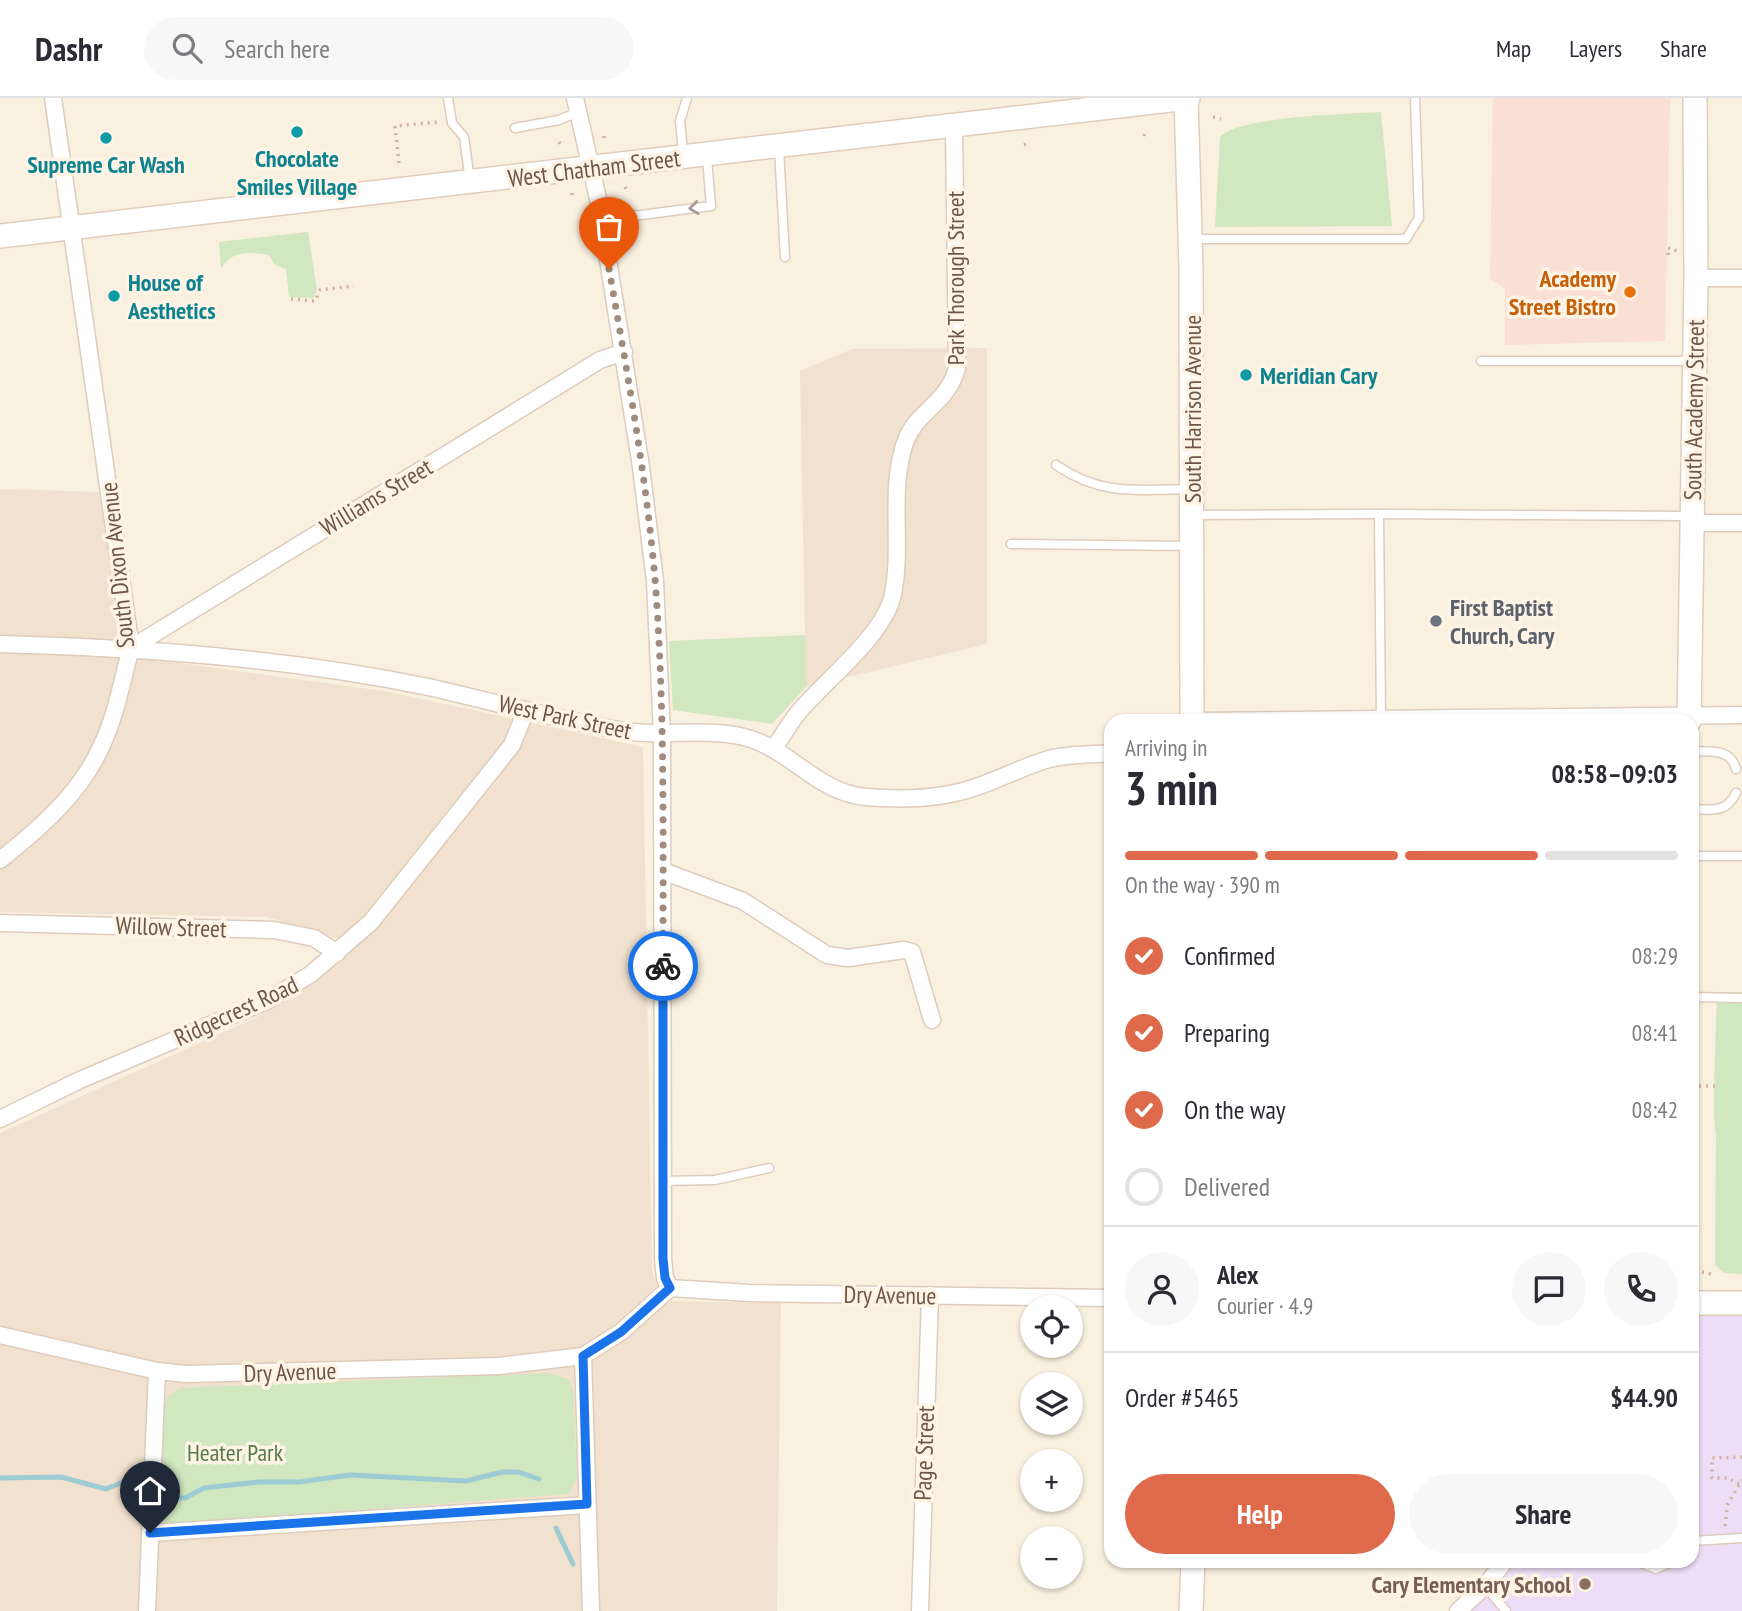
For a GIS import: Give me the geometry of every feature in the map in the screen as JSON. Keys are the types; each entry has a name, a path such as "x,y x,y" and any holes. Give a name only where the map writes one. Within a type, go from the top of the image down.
{"main road":[{"name":"West Chatham Street","path":"0,236 1187,98"},
{"name":"South Harrison Avenue","path":"1187,98 1192,714"},
{"name":"South Academy Street","path":"1689,714 1696,278 1695,98"},
{"path":"1699,1303 1742,1303"},
{"path":"1191,1611 1193,1568"}],"street":[{"name":"South Dixon Avenue","path":"0,860 34,833 91,767 110,725 131,648 54,98"},
{"path":"577,105 592,168 624,352 652,552 662,733 664,1269 670,1288 621,1332 583,1356 591,1611"},
{"name":"Park Thorough Street","path":"774,748 797,715 878,626 893,597 899,487 906,440 914,425 945,396 957,368 954,125"},
{"path":"1696,278 1742,278"},
{"name":"Williams Street","path":"131,648 600,360 624,352"},
{"path":"1692,520 1742,523"},
{"name":"West Park Street","path":"0,644 131,648 329,671 427,687 621,731 723,733 745,737 774,748 833,789 880,798 950,793 977,787 1051,758 1104,754"},
{"name":"Ridgecrest Road","path":"0,1119 80,1080 269,1000 311,974 370,922 512,745 526,710"},
{"path":"1699,717 1742,715"},
{"path":"663,871 743,901 827,956 848,958 904,950 912,952 932,1020"},
{"name":"Willow Street","path":"0,923 274,930 314,938 337,953"},
{"name":"Dry Avenue","path":"670,1288 715,1293 1104,1298"},
{"name":"Page Street","path":"920,1611 930,1295"},
{"name":"Dry Avenue","path":"0,1335 157,1371 240,1374 448,1368 546,1362 583,1356"},
{"path":"147,1611 157,1371"},
{"path":"150,1533 587,1504"},
{"path":"1458,1611 1485,1586 1499,1568"}],"lane":[{"path":"448,98 452,123 464,137 471,182"},
{"path":"683,158 681,121 687,98"},
{"path":"1190,239 1406,239 1419,218 1415,98"},
{"path":"514,128 559,120 577,105"},
{"path":"779,146 785,257"},
{"path":"601,220 711,206 707,155"},
{"path":"1481,361 1695,361"},
{"path":"1055,466 1075,479 1100,488 1192,489"},
{"path":"1192,515 1379,514 1692,520"},
{"path":"1379,514 1381,714"},
{"path":"1011,544 1192,547"},
{"path":"1699,751 1721,752 1732,758 1736,769"},
{"path":"1699,809 1723,809 1731,803 1735,793"},
{"path":"1699,856 1742,856"},
{"path":"1699,997 1742,998"},
{"path":"663,1181 715,1180 769,1168"},
{"path":"1699,1541 1742,1538"},
{"path":"1485,1586 1506,1611"}],"path":[{"path":"1213,117 1221,119"},
{"path":"400,163 395,126 439,122"},
{"path":"1144,136 1146,130"},
{"path":"559,142 562,147"},
{"path":"572,192 572,200"},
{"path":"1668,256 1668,248 1679,252"},
{"path":"291,299 315,301 320,290 354,286"},
{"path":"1699,1086 1716,1086"},
{"path":"1702,1272 1711,1274"},
{"path":"1725,1530 1728,1504 1741,1482 1728,1478 1712,1478 1712,1458 1742,1457"}],"shaded area":[{"path":"1493,98 1670,98 1665,341 1505,345 1505,289 1490,278"},
{"path":"987,348 987,644 806,687 800,371 852,349"},
{"path":"0,489 100,492 119,620 120,655 384,691 643,747 652,1272 665,1301 781,1303 777,1611 0,1611 0,1133 257,1017 301,992 332,968 355,944 267,917 0,912"},
{"path":"1699,1303 1742,1303 1742,1611 1458,1611 1498,1568 1699,1568"}],"green space":[{"path":"1381,112 1392,226 1215,227 1220,137 1231,130 1271,120"},
{"path":"308,232 317,290 313,298 289,297 286,269 274,264 269,255 236,255 221,269 219,242"},
{"path":"805,635 806,687 772,724 673,710 669,641"},
{"path":"1717,992 1742,992 1742,1274 1724,1273 1715,1265 1714,1090"},
{"name":"Heater Park","path":"549,1373 568,1379 573,1389 577,1478 569,1494 176,1524 167,1523 161,1517 164,1410 167,1397 180,1388"}],"waterway":[{"path":"169,1498 185,1498 204,1488 259,1482 299,1482 350,1475 466,1481 502,1472 518,1472 539,1479"},
{"path":"0,1478 61,1477 106,1489 133,1478"},
{"path":"556,1528 573,1564"}],"way so far":[{"path":"609,269 641,467 655,581 662,733 663,966"}],"place":[{"name":"Chocolate Smiles Village","path":"297,132"},
{"name":"Supreme Car Wash","path":"106,138"},
{"name":"Academy Street Bistro","path":"1630,292"},
{"name":"House of Aesthetics","path":"114,296"},
{"name":"Meridian Cary","path":"1246,375"},
{"name":"First Baptist Church, Cary","path":"1436,621"},
{"name":"Cary Elementary School","path":"1585,1584"}],"route":[{"path":"150,1533 587,1504 583,1356 621,1332 670,1288 665,1278 663,1259 663,966"}]}
